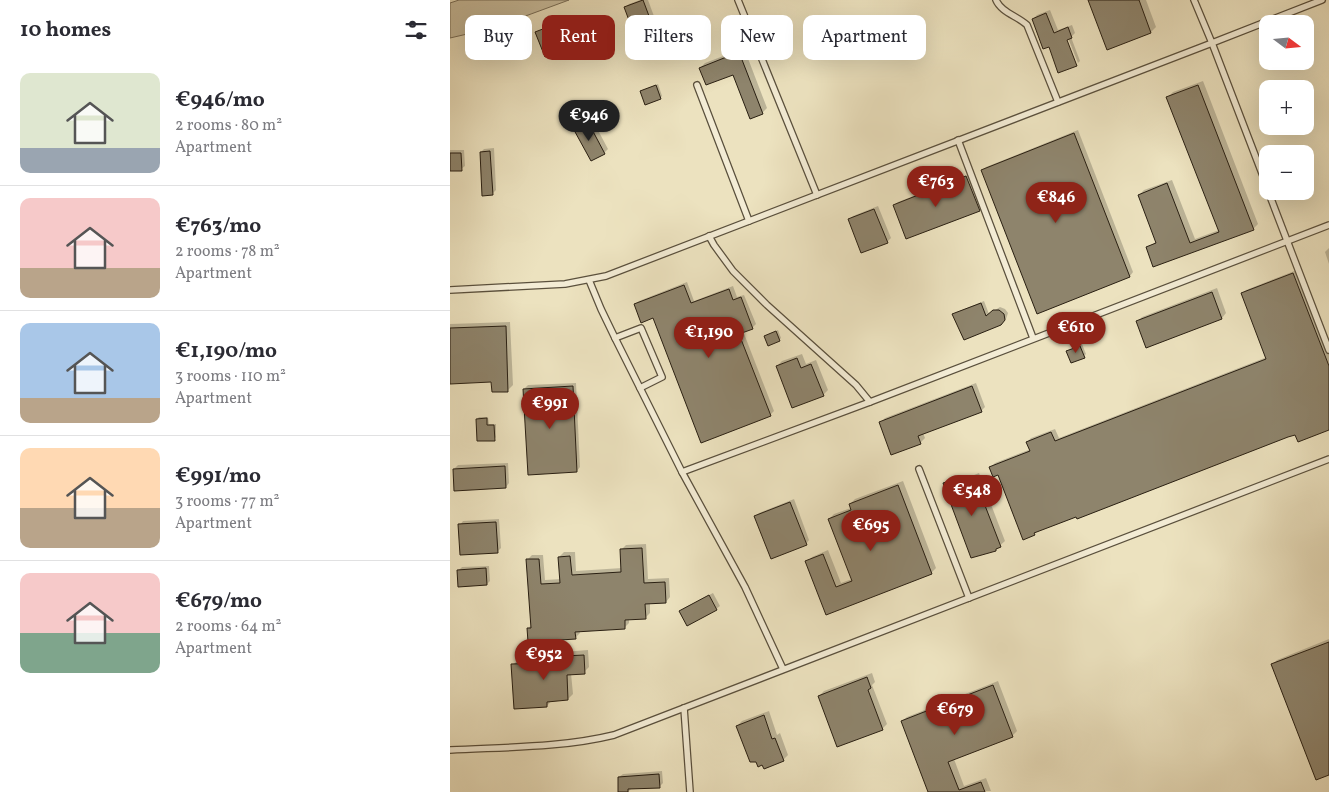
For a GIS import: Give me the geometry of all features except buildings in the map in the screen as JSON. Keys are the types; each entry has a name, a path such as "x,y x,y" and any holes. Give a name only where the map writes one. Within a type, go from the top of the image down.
{"lane":[{"path":"738,0 816,195"},
{"path":"996,0 998,6 1027,25 1058,102"},
{"path":"1194,0 1259,166"},
{"path":"450,290 565,284 606,276 1322,0"},
{"path":"697,85 749,221"},
{"path":"958,140 1033,338"},
{"path":"1272,200 1329,350"},
{"path":"682,472 870,402 1329,225"},
{"path":"709,236 714,246 733,271 780,317 856,385 870,402"},
{"path":"589,280 615,338 682,472 745,587 783,669"},
{"path":"615,338 641,328 662,377 640,388"},
{"path":"450,750 596,739 614,735 1329,459"},
{"path":"919,469 970,598"},
{"path":"684,708 690,792"}],"shaded area":[{"path":"459,0 569,0 528,15 465,15 465,35 450,38 450,3"}]}
